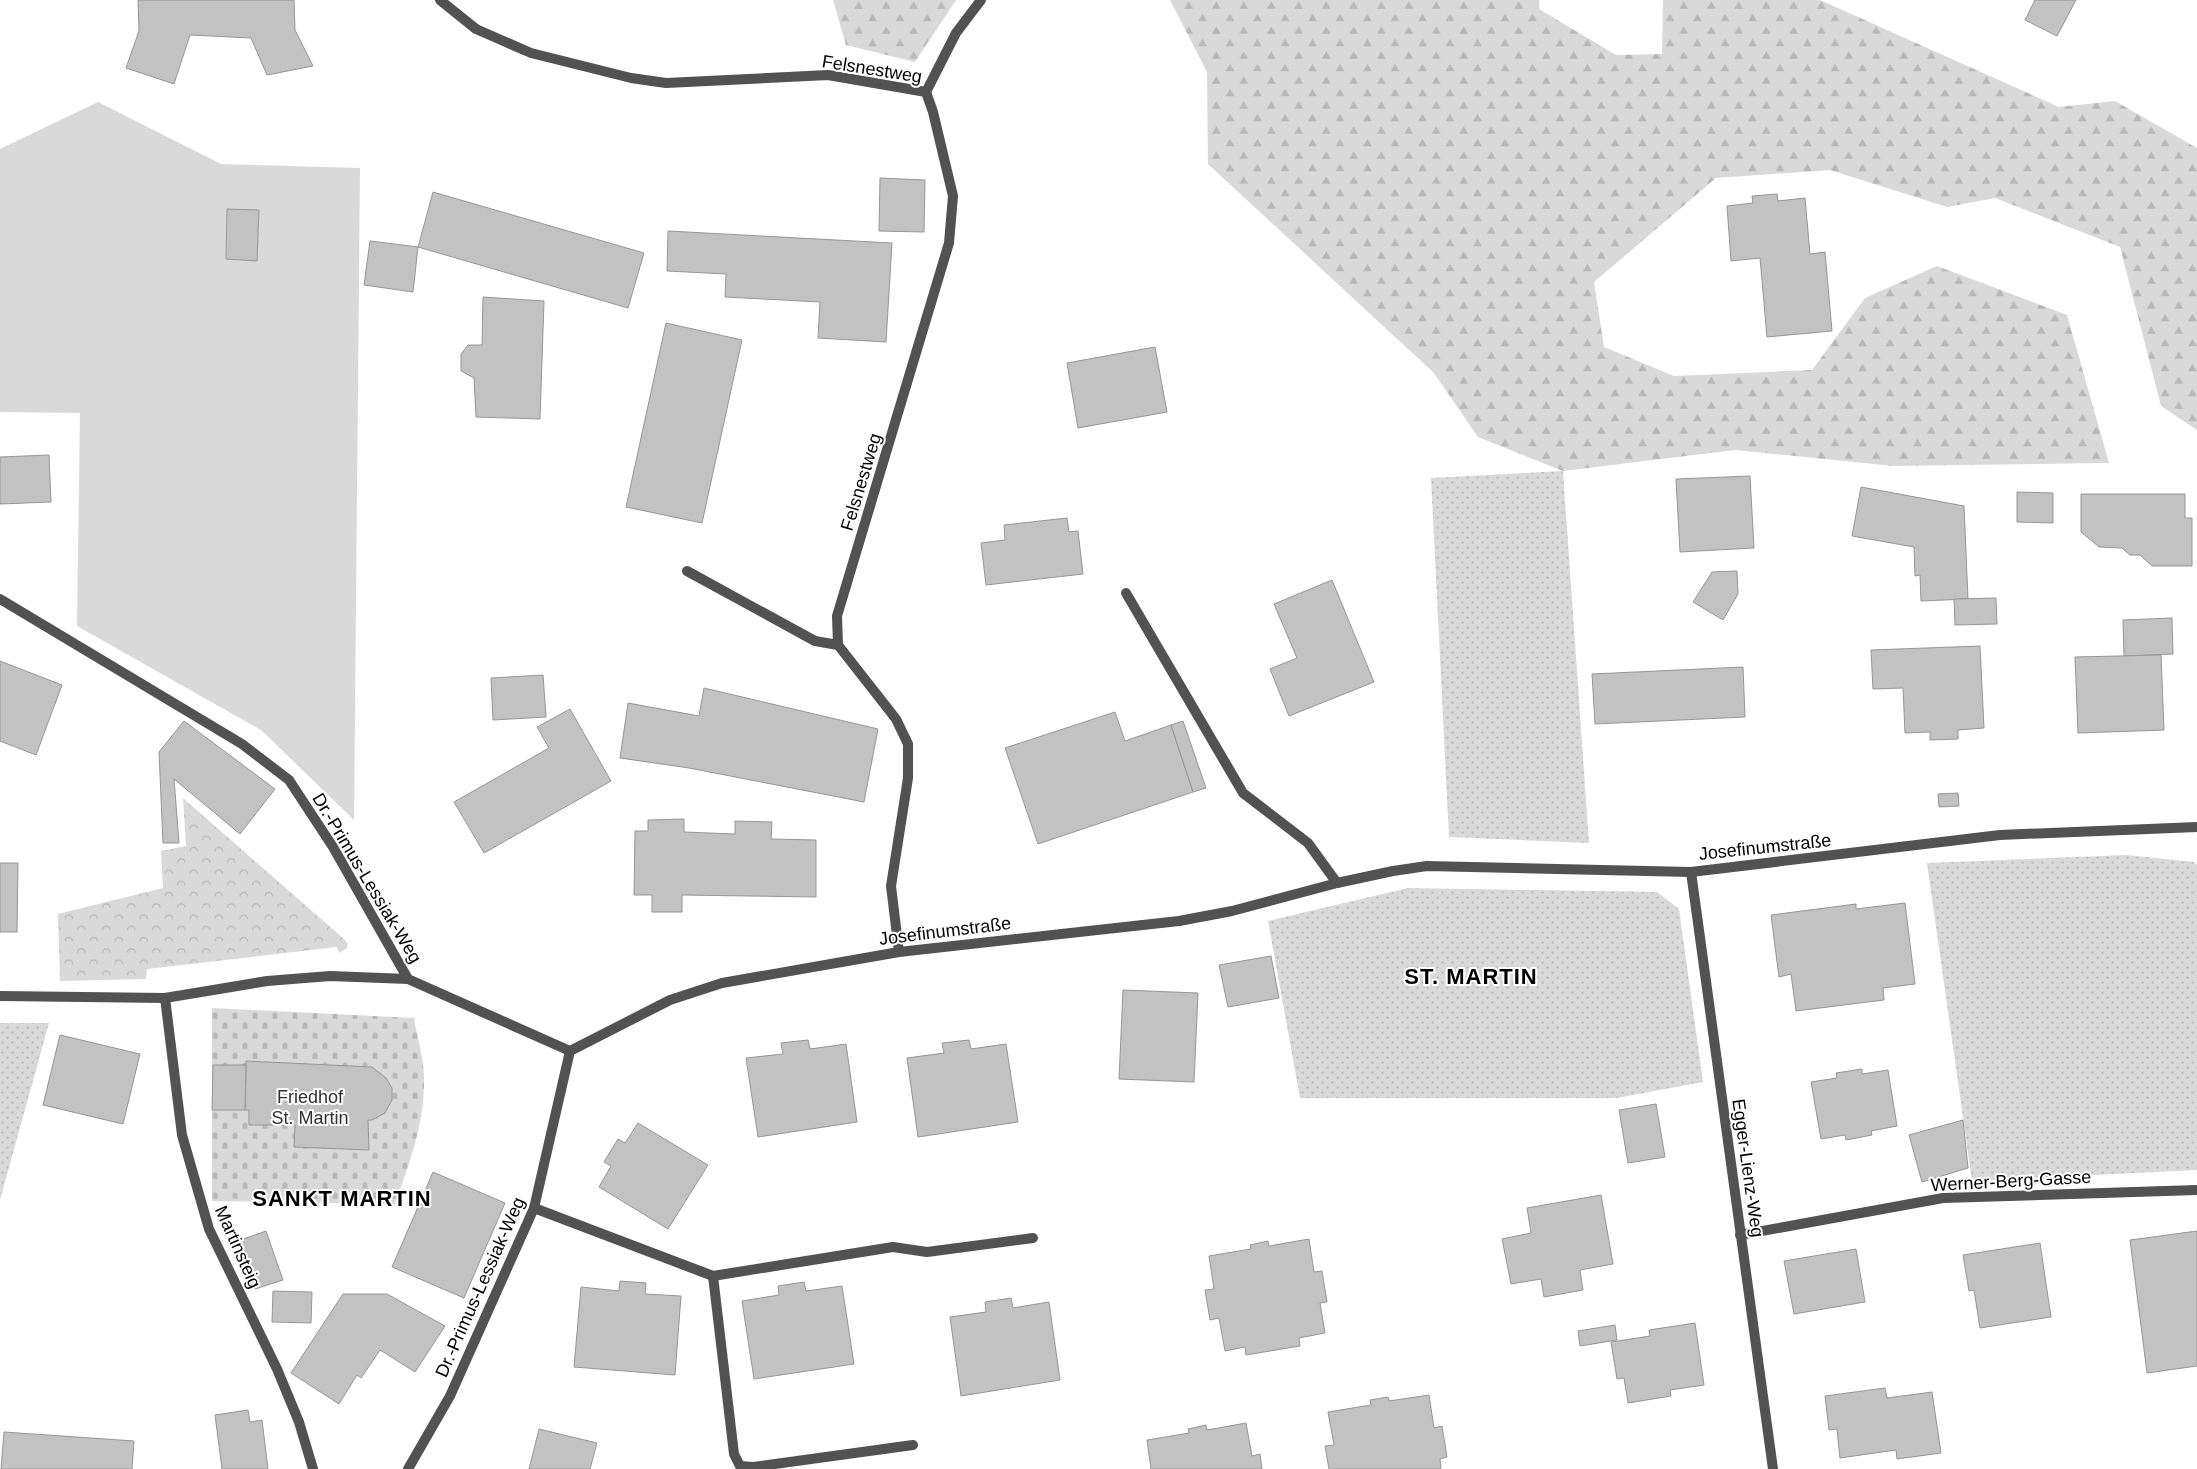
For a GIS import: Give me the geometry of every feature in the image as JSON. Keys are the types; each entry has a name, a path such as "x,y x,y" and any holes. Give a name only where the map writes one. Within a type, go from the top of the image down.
{"street":[{"name":"Felsnestweg","path":"440,0 476,29 531,53 631,78 666,83 828,75 926,92 933,112 953,196 948,242 837,616 838,645"},
{"path":"926,92 956,33 981,0"},
{"path":"687,571 814,641 838,645 896,719 908,744 908,778 891,886 899,952"},
{"path":"1126,593 1243,793 1308,843 1337,884"},
{"name":"Dr.-Primus-Lessiak-Weg","path":"0,598 242,744 289,780 333,847 408,979 570,1051 534,1208 450,1396 408,1469"},
{"name":"Josefinumstraße","path":"570,1051 670,1000 722,983 899,952 1178,921 1232,912 1392,871 1427,866 1692,872 2000,835 2197,827"},
{"name":"Egger-Lienz-Weg","path":"1692,872 1773,1469"},
{"path":"0,996 165,998 276,980 330,976 408,979"},
{"name":"Martinsteig","path":"165,998 182,1135 208,1229 276,1369 299,1422 313,1469"},
{"name":"Werner-Berg-Gasse","path":"1740,1236 1943,1198 2197,1190"},
{"path":"534,1208 713,1276 893,1247 927,1252 1033,1238"},
{"path":"713,1276 734,1454 740,1466 753,1467 913,1445"}],"green space":[{"path":"833,0 956,0 915,62 846,45"},
{"path":"1170,0 1539,0 1539,9 1616,55 1662,54 1663,0 1820,0 2059,107 2115,101 2197,148 2197,430 2161,406 2120,247 1995,198 1947,207 1830,170 1716,178 1594,282 1604,347 1674,376 1812,370 1865,298 1937,266 2067,315 2109,463 1893,466 1735,450 1563,471 1478,437 1434,373 1208,164 1207,72"},
{"path":"98,102 221,164 360,168 354,820 261,730 77,626 80,413 0,412 0,149"},
{"path":"1563,471 1589,843 1449,837 1431,478"},
{"path":"183,798 344,939 348,944 347,948 339,953 337,947 147,969 146,979 60,981 58,914 163,888 161,851 186,846"},
{"path":"2126,855 2194,862 2197,865 2197,1170 1972,1181 1927,863"},
{"path":"1408,888 1657,892 1679,909 1703,1082 1617,1098 1300,1098 1268,921"},
{"name":"Friedhof St. Martin","path":"212,1008 414,1018 423,1066 423,1098 419,1129 395,1204 212,1201"},
{"path":"0,1023 49,1023 0,1200"}],"building":[{"path":"138,0 294,0 295,30 313,66 267,75 251,38 190,35 174,84 126,68 139,31"},
{"path":"2035,0 2076,0 2057,36 2025,20"},
{"path":"880,178 925,180 924,232 879,231"},
{"path":"433,192 644,253 628,308 418,247"},
{"path":"1777,194 1778,201 1805,198 1810,254 1825,252 1832,331 1767,337 1760,258 1731,261 1727,206 1753,203 1752,196"},
{"path":"227,209 259,210 257,261 226,259"},
{"path":"668,231 892,243 886,342 818,338 820,302 725,297 726,274 667,271"},
{"path":"370,241 418,247 413,292 364,285"},
{"path":"483,297 544,301 540,419 476,417 474,378 461,371 461,354 468,345 482,345"},
{"path":"666,323 742,340 702,523 626,507"},
{"path":"1155,347 1167,412 1078,428 1067,363"},
{"path":"49,455 51,502 0,504 0,457"},
{"path":"1750,476 1754,548 1680,552 1676,479"},
{"path":"1861,487 1964,506 1968,599 1921,601 1920,575 1915,576 1914,547 1852,536"},
{"path":"2017,492 2053,493 2053,523 2017,522"},
{"path":"2081,494 2185,494 2185,518 2192,518 2192,566 2152,566 2140,555 2130,555 2122,548 2099,547 2081,532"},
{"path":"1067,518 1069,532 1078,531 1083,574 986,585 981,543 1005,540 1004,525"},
{"path":"1737,571 1738,594 1723,620 1693,602 1712,572"},
{"path":"1332,580 1374,682 1289,716 1270,669 1297,658 1274,604"},
{"path":"1996,598 1997,624 1955,625 1954,599"},
{"path":"2172,618 2173,654 2124,656 2123,620"},
{"path":"1980,646 1984,728 1958,730 1958,739 1930,740 1930,732 1905,733 1903,688 1873,689 1871,650"},
{"path":"2161,655 2164,730 2078,733 2075,657"},
{"path":"0,661 62,685 36,755 0,741"},
{"path":"1743,667 1745,717 1595,724 1592,674"},
{"path":"543,675 546,717 493,720 491,678"},
{"path":"704,688 878,729 864,802 689,768 620,758 628,703 699,716"},
{"path":"570,709 611,781 484,853 454,802 549,748 537,727"},
{"path":"1115,712 1125,741 1171,725 1193,792 1038,844 1005,748"},
{"path":"184,721 275,789 240,834 174,779 179,843 163,843 159,752"},
{"path":"1183,721 1206,788 1193,792 1171,725"},
{"path":"1958,793 1959,806 1939,807 1938,794"},
{"path":"684,819 684,832 735,834 735,821 772,822 771,839 816,840 816,897 682,895 682,912 652,912 652,895 634,895 635,831 648,831 648,820"},
{"path":"0,863 18,863 17,932 0,932"},
{"path":"1905,903 1915,984 1883,988 1884,1000 1796,1011 1791,974 1779,977 1771,915 1856,904 1856,909"},
{"path":"1271,956 1279,998 1228,1007 1219,965"},
{"path":"1123,990 1198,993 1194,1082 1119,1079"},
{"path":"60,1035 140,1054 123,1124 43,1105"},
{"path":"808,1040 810,1049 846,1044 857,1122 758,1137 746,1058 783,1054 781,1043"},
{"path":"969,1040 971,1049 1006,1044 1018,1122 918,1137 907,1058 944,1053 942,1043"},
{"path":"246,1061 372,1067 386,1078 392,1088 392,1100 385,1113 372,1120 368,1120 369,1150 294,1147 295,1125 249,1125 249,1110 245,1110"},
{"path":"213,1065 246,1065 245,1110 212,1110"},
{"path":"1862,1069 1862,1074 1888,1070 1897,1126 1871,1131 1872,1135 1846,1140 1845,1135 1821,1139 1811,1082 1837,1078 1836,1073"},
{"path":"1656,1104 1665,1157 1628,1163 1619,1110"},
{"path":"1963,1120 1968,1168 1922,1182 1909,1135"},
{"path":"638,1123 708,1165 668,1229 599,1187 611,1166 604,1162 618,1139 625,1143"},
{"path":"433,1172 505,1203 464,1298 392,1267"},
{"path":"1601,1195 1613,1264 1580,1270 1583,1290 1544,1297 1541,1279 1511,1284 1502,1239 1531,1233 1527,1208"},
{"path":"266,1231 283,1280 255,1289 238,1241"},
{"path":"2197,1231 2197,1366 2147,1373 2130,1240"},
{"path":"1309,1239 1314,1272 1322,1271 1327,1302 1320,1303 1325,1333 1299,1338 1300,1346 1246,1355 1245,1347 1225,1351 1219,1318 1210,1320 1205,1290 1214,1289 1209,1256 1251,1249 1250,1245 1268,1241 1269,1246"},
{"path":"2040,1243 2051,1317 1980,1328 1974,1290 1969,1291 1963,1255"},
{"path":"1856,1249 1865,1302 1794,1314 1784,1261"},
{"path":"620,1281 646,1283 645,1294 681,1296 675,1375 574,1367 581,1287 619,1291"},
{"path":"804,1282 806,1291 842,1286 854,1364 754,1379 742,1301 779,1295 778,1286"},
{"path":"273,1291 312,1292 311,1323 272,1322"},
{"path":"343,1294 387,1294 445,1326 415,1372 380,1350 361,1378 357,1375 339,1404 291,1373"},
{"path":"1011,1298 1013,1308 1049,1302 1060,1380 961,1396 950,1317 986,1312 985,1302"},
{"path":"1695,1323 1704,1385 1670,1390 1671,1396 1628,1403 1624,1378 1617,1379 1611,1342 1650,1336 1649,1330"},
{"path":"1615,1325 1617,1340 1580,1346 1578,1331"},
{"path":"1885,1388 1887,1398 1932,1392 1941,1453 1897,1459 1896,1450 1840,1458 1837,1429 1829,1430 1825,1396"},
{"path":"1429,1395 1434,1428 1442,1426 1447,1457 1440,1459 1441,1469 1329,1469 1325,1446 1334,1445 1328,1412 1371,1405 1370,1400 1388,1397 1389,1401"},
{"path":"248,1410 250,1422 262,1420 268,1469 222,1469 215,1415"},
{"path":"1246,1423 1252,1456 1260,1454 1262,1469 1151,1469 1147,1440 1189,1433 1188,1429 1206,1425 1207,1430"},
{"path":"539,1429 597,1443 590,1469 529,1469"},
{"path":"4,1432 134,1441 132,1469 1,1469"}],"district":[{"name":"ST. MARTIN","path":"1471,976"},
{"name":"SANKT MARTIN","path":"342,1198"}]}
